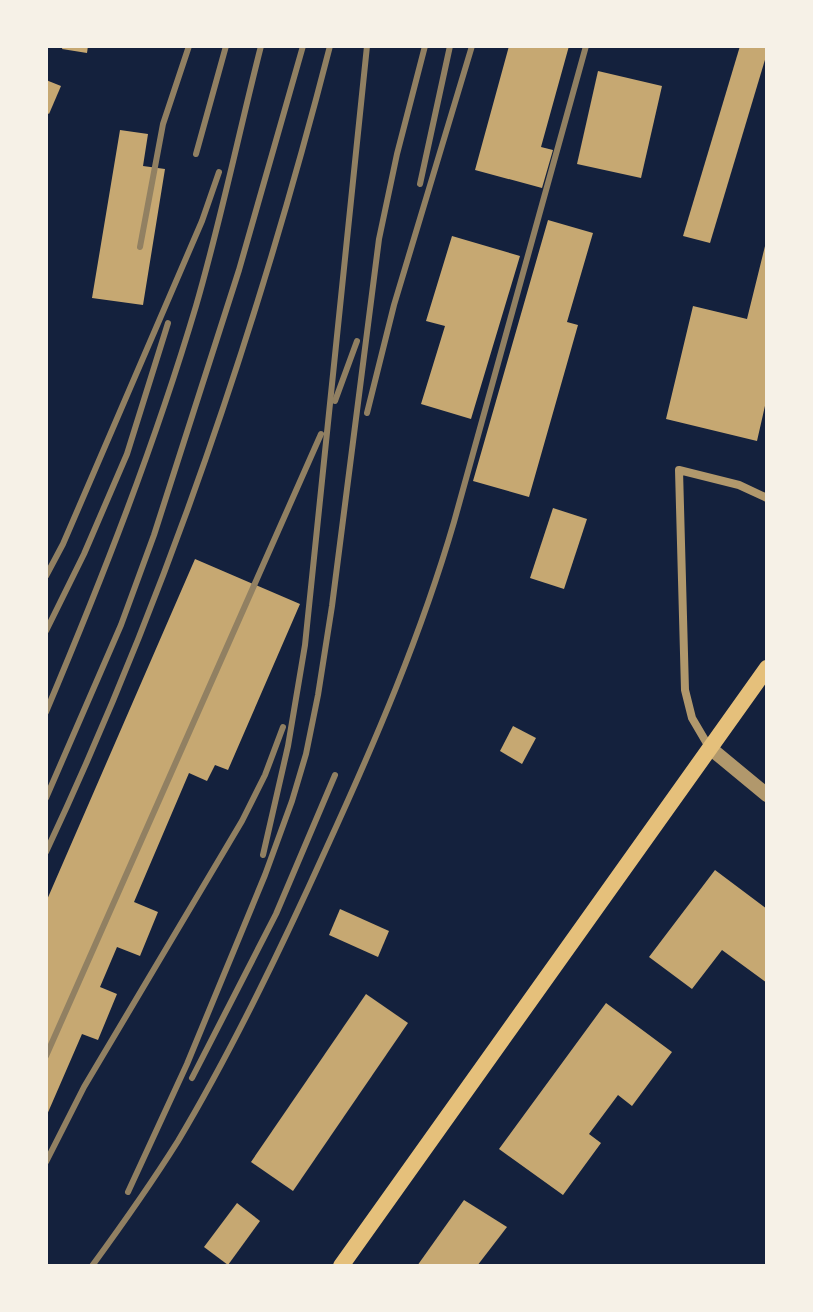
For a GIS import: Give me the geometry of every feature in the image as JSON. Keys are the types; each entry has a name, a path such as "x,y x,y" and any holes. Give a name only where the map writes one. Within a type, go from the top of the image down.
{"main road":[{"path":"341,1266 767,668"}],"street":[{"path":"767,498 739,485 679,470 685,690 692,718 710,748 767,795"}],"building":[{"path":"63,46 88,46 87,53 62,49"},
{"path":"509,46 569,46 541,147 553,150 542,188 475,170"},
{"path":"740,46 767,46 767,53 710,243 683,236"},
{"path":"598,71 662,86 641,178 577,164"},
{"path":"46,80 61,86 49,114 46,112"},
{"path":"120,130 148,134 143,166 165,169 143,305 92,298"},
{"path":"548,220 593,233 567,322 578,325 529,497 473,481"},
{"path":"452,236 520,256 471,419 421,404 445,326 426,321"},
{"path":"766,242 767,397 757,441 666,419 693,306 747,319"},
{"path":"553,508 587,519 564,589 530,578"},
{"path":"195,559 300,604 228,770 215,765 207,781 189,773 134,902 158,912 140,956 117,947 100,987 117,994 98,1040 82,1034 46,1117 46,902"},
{"path":"513,726 536,738 522,764 500,751"},
{"path":"715,870 767,909 767,983 722,950 692,989 649,957"},
{"path":"340,909 389,931 378,957 329,935"},
{"path":"366,994 408,1023 293,1191 251,1162"},
{"path":"606,1003 672,1052 632,1106 618,1095 589,1134 601,1143 563,1195 499,1149"},
{"path":"464,1200 507,1227 477,1266 417,1266"},
{"path":"237,1203 260,1221 228,1265 204,1247"}],"railway":[{"path":"140,247 163,124 189,46"},
{"path":"196,154 226,46"},
{"path":"46,712 127,511 180,358 214,241 261,46"},
{"path":"46,798 121,625 154,535 239,270 303,46"},
{"path":"46,852 131,656 207,456 273,252 330,46"},
{"path":"263,855 288,746 305,645 367,46"},
{"path":"128,1192 187,1064 265,875 306,754 332,606 379,239 425,46"},
{"path":"420,184 450,46"},
{"path":"367,413 394,305 472,46"},
{"path":"92,1266 178,1141 238,1034 309,886 396,688 454,522 586,46"},
{"path":"46,576 63,544 202,221 219,172"},
{"path":"46,631 84,554 127,454 168,323"},
{"path":"335,401 357,341"},
{"path":"46,1056 321,434"},
{"path":"46,1162 84,1087 242,821 265,775 283,727"},
{"path":"192,1078 276,914 335,775"}]}
